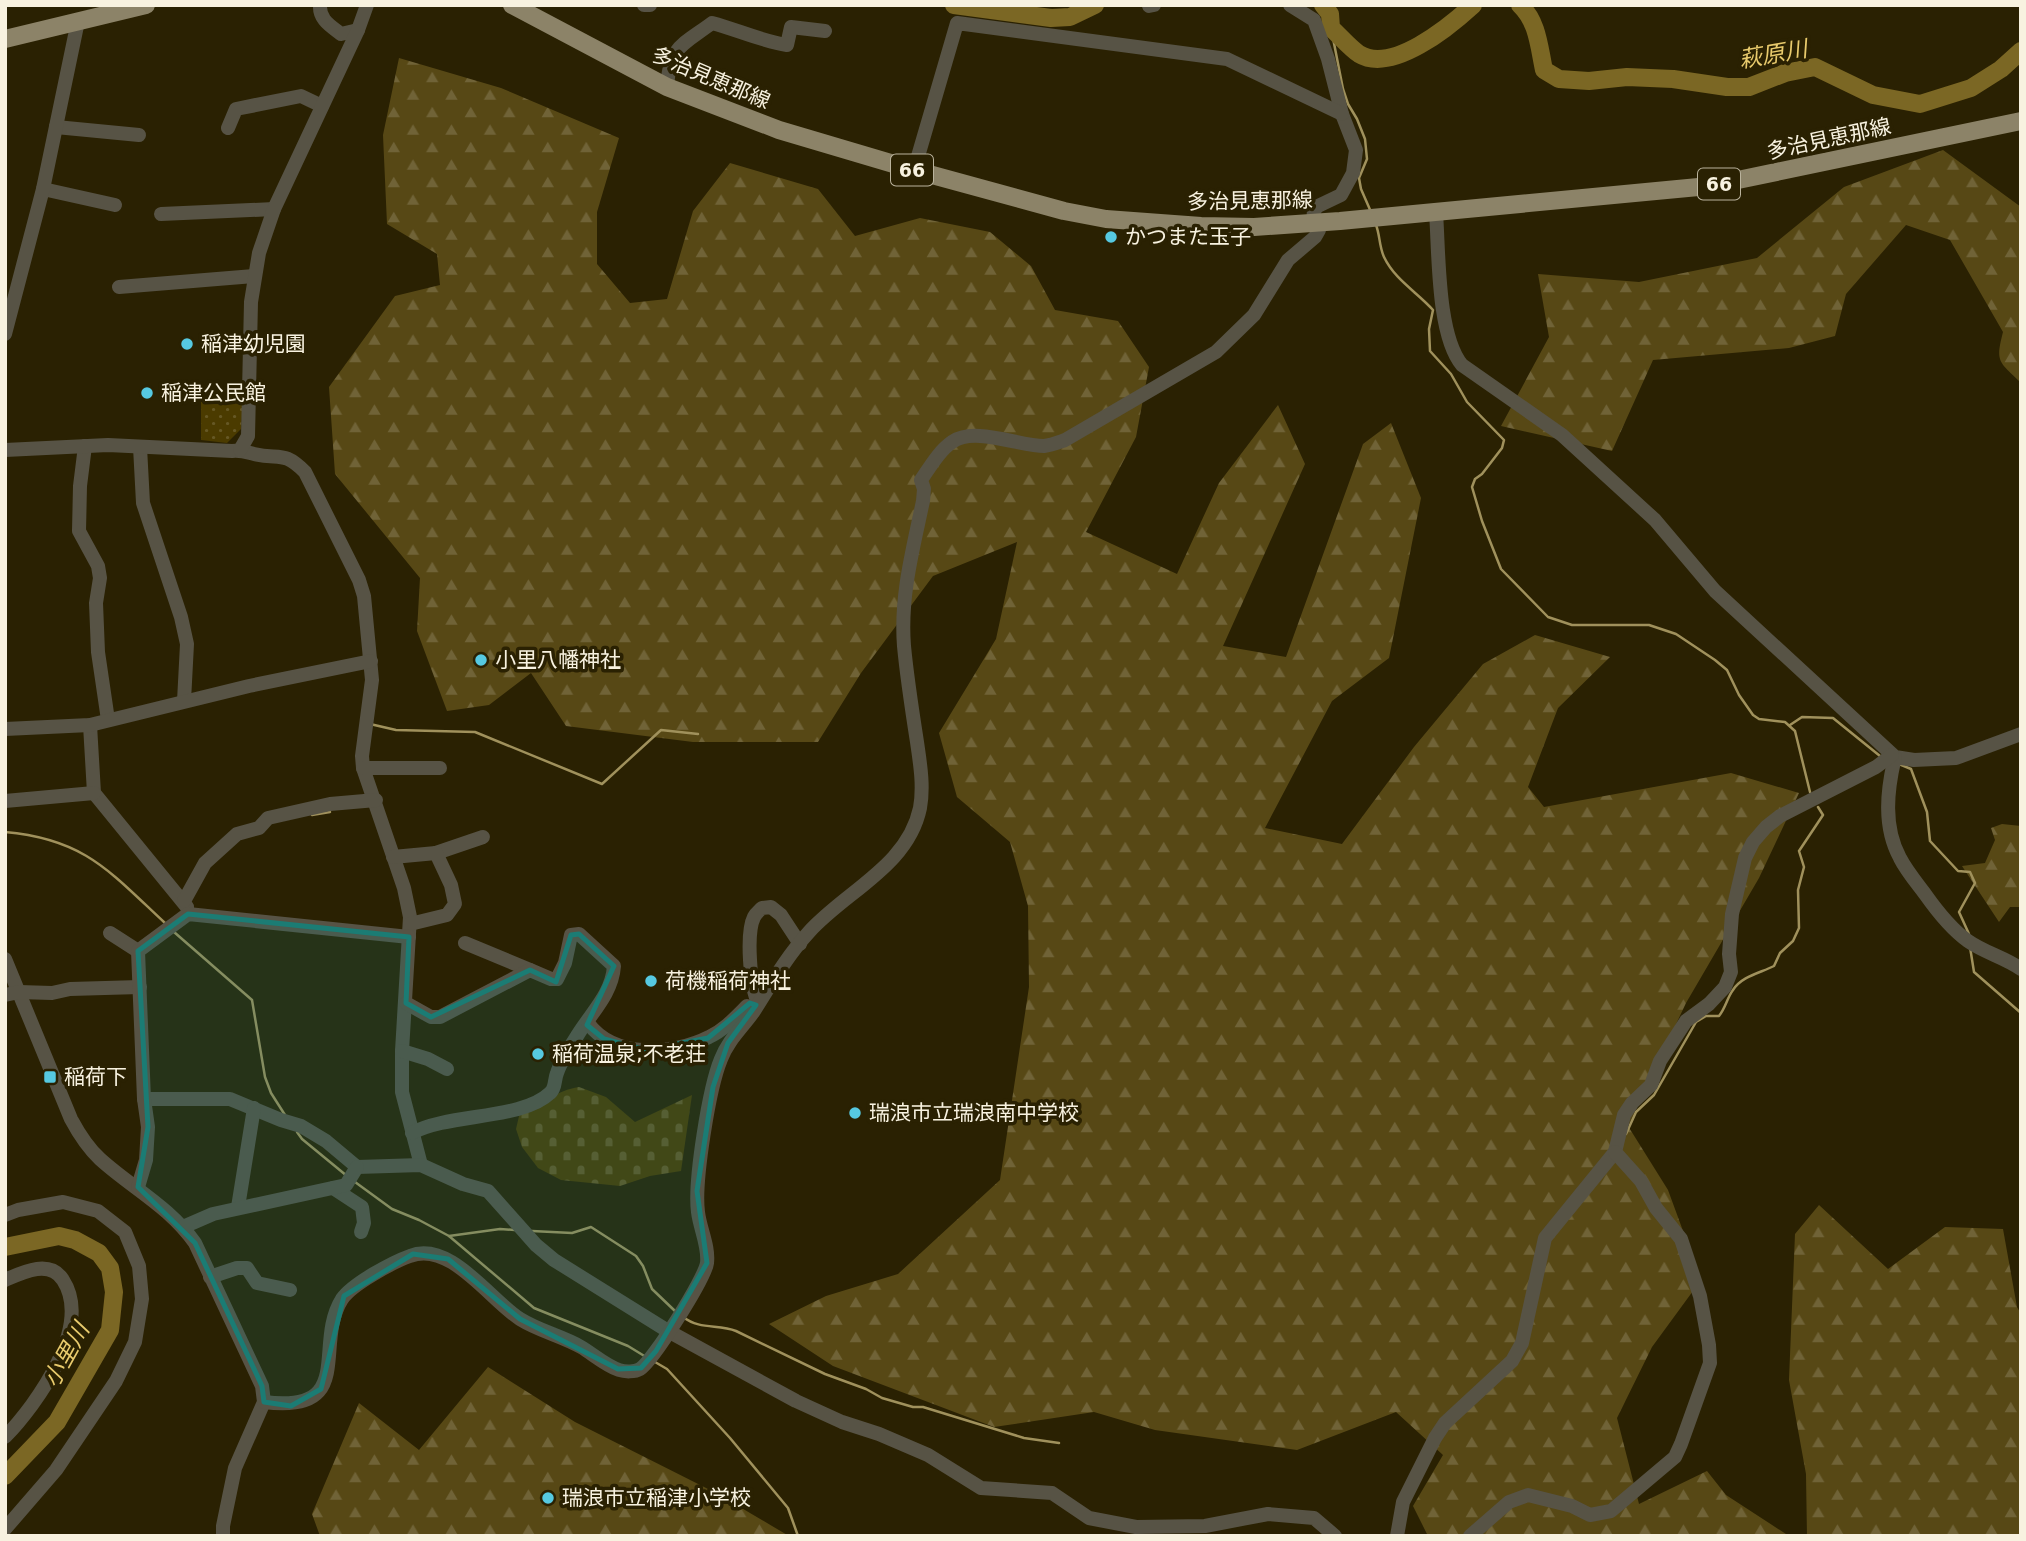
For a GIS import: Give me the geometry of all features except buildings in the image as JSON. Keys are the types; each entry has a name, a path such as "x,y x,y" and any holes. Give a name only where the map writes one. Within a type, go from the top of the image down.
{"main road":[{"path":"5,39 78,13 146,5"},
{"name":"多治見恵那線","path":"512,5 667,87 765,125 1033,204 1106,219 1254,227 1436,213 1709,186 2021,121"}],"street":[{"path":"320,5 319,10 325,22 341,34 358,30"},
{"path":"240,450 248,436 254,276 274,209 358,30 367,5"},
{"path":"644,5 650,5"},
{"path":"264,1402 291,1406 306,1400 321,1389 328,1369 335,1314 344,1296 356,1285 413,1254 432,1253 448,1259 520,1319 580,1346 618,1370 629,1372 641,1368 656,1351 702,1279 707,1263 697,1191 716,1074 728,1043 800,944 822,919 886,866 913,831 920,807 922,780 904,646 903,610 906,579 923,500 921,480 934,460 954,440 982,435 1027,444 1054,444 1216,352 1254,315 1288,260 1315,237 1319,230 1314,210 1318,205 1341,195 1353,173 1356,150 1342,114 1328,59 1314,20 1290,5"},
{"path":"5,334 43,189 78,13"},
{"path":"667,87 668,64 675,51 712,23 743,31 762,41 787,45 791,27 825,31"},
{"path":"914,170 957,23 1227,59 1342,114"},
{"path":"228,128 236,109 301,96 322,106"},
{"path":"56,127 139,135"},
{"path":"43,189 115,205"},
{"path":"161,214 274,209"},
{"path":"1436,213 1445,328 1455,357 1462,365 1562,435 1655,520 1721,597 1893,756 1914,760 1956,758 2021,734"},
{"path":"119,288 254,276"},
{"path":"5,450 108,445 240,450 284,456 293,460 305,472 359,580 364,597 372,680 362,756 363,768 376,800 409,909 402,1093 421,1165"},
{"path":"85,446 80,486 79,531 98,566 100,578 96,603 98,652 108,720"},
{"path":"140,447 143,503 181,617 187,644 184,702"},
{"path":"5,729 90,725 370,661"},
{"path":"90,725 94,793 186,907 409,930 447,915 455,904 451,885 436,853"},
{"path":"1893,756 1888,802 1892,838 1900,858 1938,912 1969,942 2007,959 2021,969"},
{"path":"1397,1536 1403,1502 1434,1438 1445,1423 1512,1360 1522,1343 1545,1238 1615,1152 1624,1115 1651,1085 1660,1061 1686,1021 1709,1004 1725,987 1731,972 1729,954 1732,914 1745,858 1753,842 1780,816 1893,756"},
{"path":"363,768 440,768"},
{"path":"5,801 94,793"},
{"path":"138,951 170,928 186,907 205,863 237,834 258,828 268,818 330,804 376,800"},
{"path":"393,857 436,853 483,836"},
{"path":"757,1004 751,950 754,917 762,908 771,907 781,915 800,944"},
{"path":"110,933 138,951"},
{"path":"412,1133 427,1125 516,1108 550,1094 557,1073 613,978 614,966 579,934 571,935 565,963 557,979 551,979 464,943"},
{"path":"138,951 144,1099 149,1127 146,1160 138,1187"},
{"path":"5,959 12,994 83,1140 100,1159 138,1187 183,1227 195,1243 262,1386 264,1402 235,1468 223,1536"},
{"path":"406,1003 431,1017 440,1017 530,970"},
{"path":"12,994 140,987"},
{"path":"588,1023 604,1039 632,1048 678,1048 708,1038 729,1025 750,1003 757,1004"},
{"path":"402,1051 428,1059 447,1069"},
{"path":"144,1099 230,1099 301,1126 326,1141 357,1167 421,1165 463,1184 488,1191 554,1259 668,1331 796,1401 928,1455 981,1488 1052,1493 1089,1518 1136,1527 1205,1526 1268,1514 1314,1518 1335,1536"},
{"path":"238,1207 254,1108"},
{"path":"1470,1536 1509,1502 1528,1495 1572,1506 1590,1515 1611,1511 1675,1457 1694,1412 1710,1363 1700,1296 1681,1239 1656,1208 1641,1181 1615,1152"},
{"path":"183,1227 238,1207 339,1186 357,1167"},
{"path":"339,1186 362,1207 364,1223 361,1232"},
{"path":"5,1215 63,1202 98,1212 125,1232 139,1266 142,1299 135,1342 116,1381 56,1470 5,1529"},
{"path":"5,1280 25,1272 47,1268 59,1273 70,1291 73,1311 65,1345 50,1376 21,1420 5,1437"},
{"path":"211,1277 237,1268 247,1269 257,1283 290,1290"}],"highlighted area":[{"path":"188,914 409,937 406,1003 431,1017 530,970 556,982 571,935 579,934 614,966 587,1025 604,1039 646,1050 708,1038 750,1003 756,1005 728,1043 713,1087 697,1191 707,1263 656,1351 641,1368 618,1369 520,1319 448,1259 413,1254 344,1296 321,1389 291,1406 264,1402 262,1386 195,1243 138,1187 148,1127 138,951"}],"green space":[{"path":"399,58 501,88 619,138 597,212 597,264 630,303 667,299 693,211 730,163 818,189 855,236 920,218 990,232 1031,266 1055,310 1118,321 1149,367 1136,437 1086,532 1177,574 1219,483 1278,405 1305,464 1223,646 1286,657 1363,444 1391,423 1421,498 1389,658 1332,701 1265,828 1342,844 1414,747 1483,664 1535,635 1610,657 1558,708 1528,787 1544,807 1731,773 1799,793 1759,878 1686,1003 1628,1126 1668,1190 1701,1280 1652,1347 1617,1418 1639,1504 1707,1471 1726,1495 1789,1536 1428,1536 1413,1506 1443,1455 1396,1412 1297,1450 1155,1430 1094,1412 994,1427 833,1366 769,1324 826,1296 898,1274 1000,1180 1029,987 1028,906 1010,842 957,797 939,733 996,639 1017,542 933,576 861,673 818,742 693,742 566,726 531,673 489,705 447,711 417,631 420,578 335,474 329,387 395,296 440,285 437,254 387,224 383,135"},
{"path":"1943,150 2021,207 2021,383 2001,361 1999,350 2003,332 1950,240 1906,225 1846,294 1835,336 1789,348 1653,360 1612,451 1501,426 1549,337 1538,274 1639,282 1757,258 1844,187"},
{"path":"201,399 243,401 241,429 227,443 201,440"},
{"path":"2002,824 2021,826 2021,907 2010,907 1999,922 1962,866 1985,863 1995,840 1991,828"},
{"path":"579,1087 606,1097 635,1122 692,1095 681,1171 650,1176 620,1186 561,1180 538,1168 522,1147 516,1129 520,1112 563,1091"},
{"path":"1819,1205 1888,1269 1945,1227 2003,1229 2017,1307 2021,1314 2021,1536 1807,1536 1806,1474 1789,1380 1795,1234"},
{"path":"488,1367 575,1422 716,1493 789,1536 320,1536 312,1514 359,1403 419,1450"}],"waterway":[{"name":"萩原川","path":"954,5 1051,18 1070,17 1095,5"},
{"name":"萩原川","path":"1323,5 1330,14 1331,28 1359,54 1372,59 1387,58 1419,45 1450,25 1473,5"},
{"name":"萩原川","path":"1520,5 1534,27 1544,70 1559,79 1589,81 1627,77 1749,87 1785,73 1815,67 1873,95 1920,104 1971,88 2001,69 2021,51"},
{"path":"1331,28 1343,89 1365,139 1367,159 1359,178 1371,212"},
{"path":"1376,225 1382,253 1389,265 1433,310 1429,329 1430,351 1451,374 1467,402 1504,440 1502,448 1475,479 1472,487 1501,569 1548,617 1572,625 1649,625 1676,634 1715,660 1727,670 1739,695 1753,715 1759,719 1785,722 1795,731 1810,792"},
{"path":"1790,725 1802,717 1833,718 1880,756"},
{"path":"370,724 396,730 475,732 602,784 661,730 698,734"},
{"path":"1899,764 1911,769 1927,812 1930,841 1958,871 1970,872 1975,883 1959,912 1969,934"},
{"path":"1626,1134 1636,1112 1654,1095 1696,1022 1706,1016 1719,1016 1737,985 1746,978 1774,966 1780,953 1793,941 1799,928 1798,890 1804,867 1799,851 1823,815 1818,807"},
{"path":"312,815 330,812"},
{"path":"5,832 33,836 76,850 111,874 165,923"},
{"path":"174,932 252,1000 265,1077 271,1093 285,1115"},
{"path":"1970,947 1974,972 2021,1013"},
{"path":"297,1132 347,1176"},
{"path":"355,1182 392,1209 449,1236 534,1308 628,1346 646,1357"},
{"path":"532,1231 572,1233 591,1227 636,1256 652,1289 675,1311"},
{"path":"449,1236 500,1229 515,1230"},
{"name":"小里川","path":"5,1247 59,1236 75,1240 99,1253 110,1268 114,1292 110,1330 57,1422 5,1476"},
{"path":"683,1317 696,1324 736,1331 882,1398 913,1407 923,1407 1024,1438 1059,1443"},
{"path":"655,1362 667,1369 730,1438 788,1508 798,1536"}],"place":[{"name":"かつまた玉子","path":"1111,237"},
{"name":"稲津幼児園","path":"187,344"},
{"name":"稲津公民館","path":"147,393"},
{"name":"小里八幡神社","path":"481,660"},
{"name":"荷機稲荷神社","path":"651,981"},
{"name":"稲荷温泉;不老荘","path":"538,1054"},
{"name":"稲荷下","path":"50,1077"},
{"name":"瑞浪市立瑞浪南中学校","path":"855,1113"},
{"name":"瑞浪市立稲津小学校","path":"548,1498"}]}
